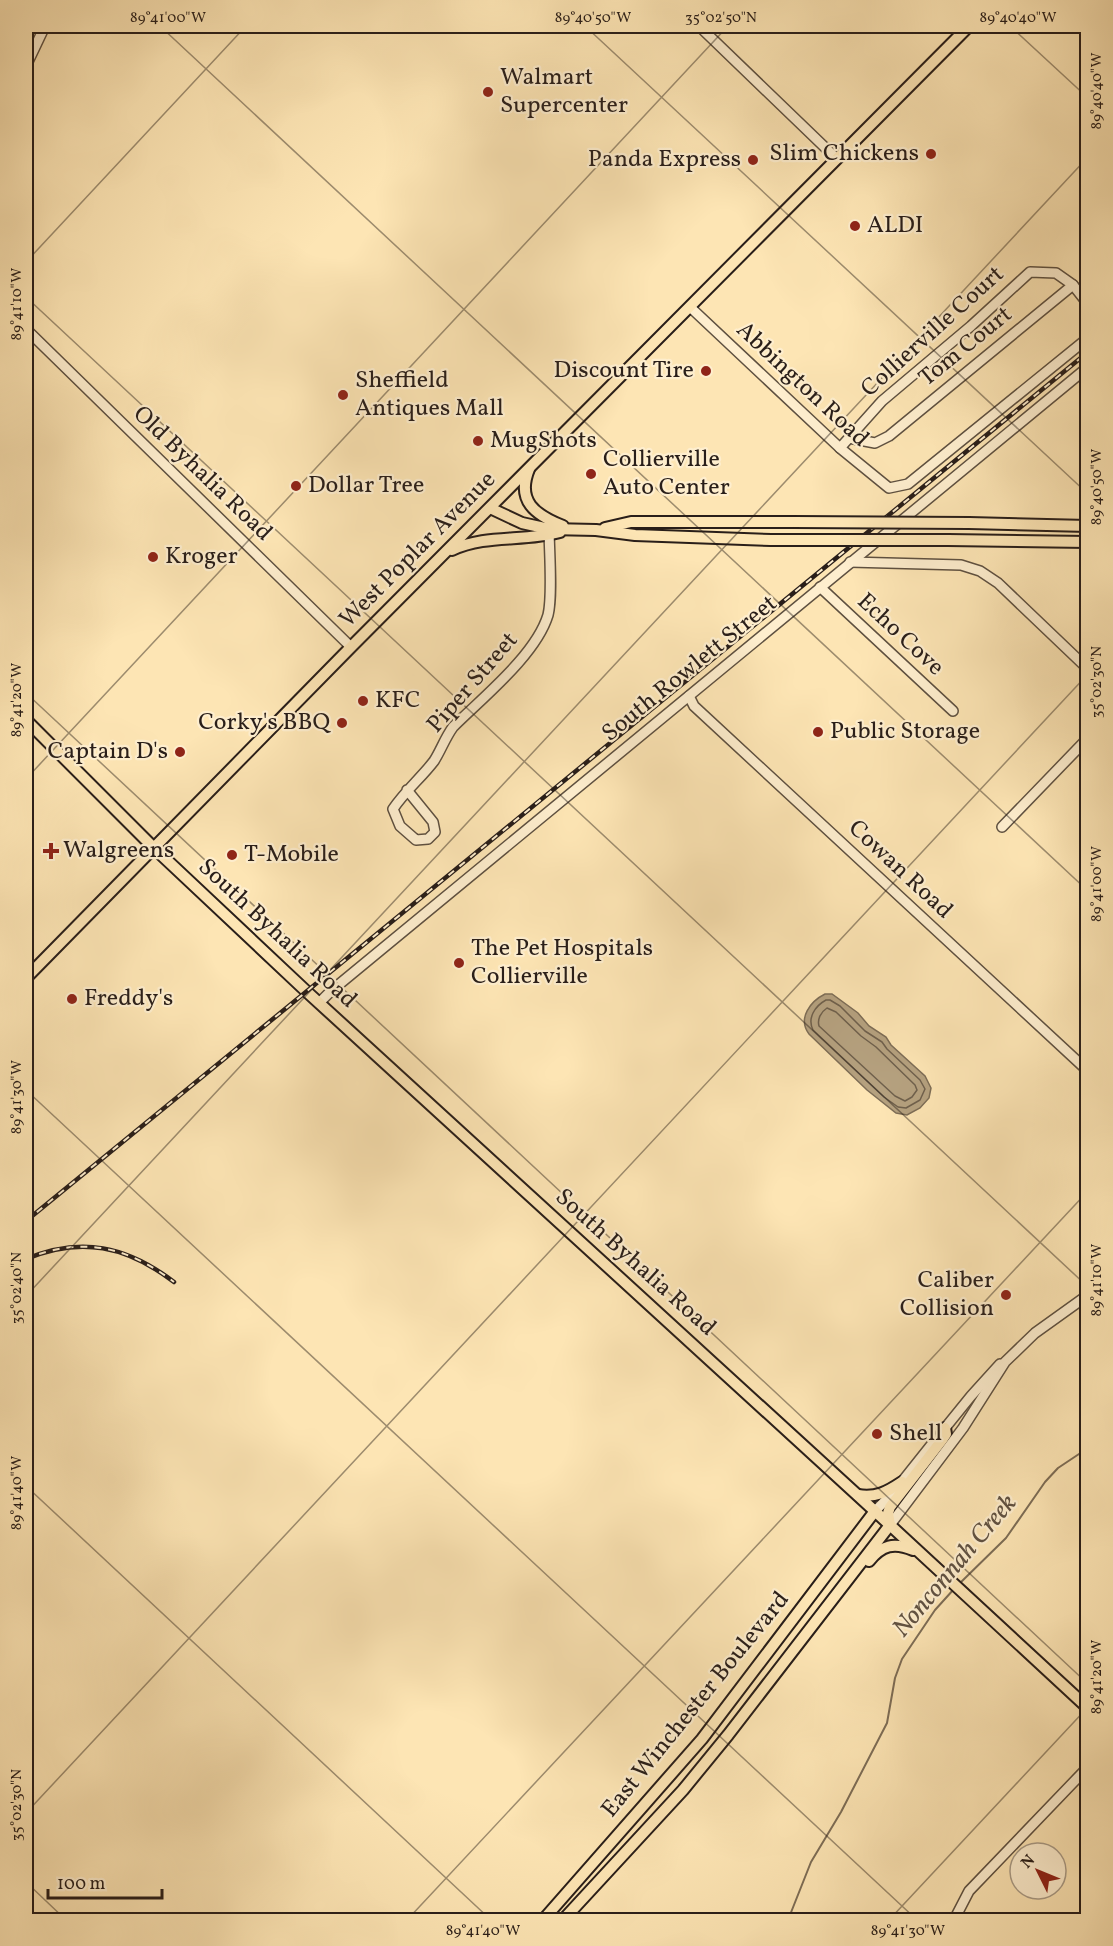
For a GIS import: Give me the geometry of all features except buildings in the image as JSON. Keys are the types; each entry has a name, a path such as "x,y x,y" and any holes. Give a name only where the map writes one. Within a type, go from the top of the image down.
{"main road":[{"name":"West Poplar Avenue","path":"26,978 351,647 969,26"},
{"path":"530,467 526,478 527,498 535,512 549,528"},
{"path":"490,508 522,523 549,528 596,530 635,535 771,540 1088,542"},
{"path":"596,530 631,522 969,523 1088,526"},
{"path":"444,554 463,545 480,541 532,538 549,528"},
{"name":"South Byhalia Road","path":"26,720 154,848 319,1003 1088,1708"},
{"path":"890,1525 888,1513 890,1508 942,1440 946,1434 945,1428"},
{"path":"857,1495 882,1494 902,1482"},
{"path":"809,1632 829,1596 878,1530 880,1520 875,1511"},
{"name":"East Winchester Boulevard","path":"543,1920 702,1739 875,1511"},
{"name":"East Winchester Boulevard","path":"562,1920 682,1790 767,1686 890,1525"},
{"path":"809,1632 815,1629 875,1553 887,1546 900,1545 919,1552"},
{"path":"757,1668 767,1686"}],"street":[{"path":"26,66 45,26"},
{"path":"699,26 837,159"},
{"name":"Collierville Court","path":"840,448 882,401 971,326 1029,272 1056,273 1072,285 1088,304"},
{"name":"Tom Court","path":"849,438 875,444 889,436 1072,285"},
{"name":"Abbington Road","path":"690,307 840,448 871,476 889,488 908,484 1088,338"},
{"name":"Old Byhalia Road","path":"26,329 351,647"},
{"name":"South Rowlett Street","path":"319,1003 339,983 1088,367"},
{"name":"Piper Street","path":"407,790 433,822 435,832 428,839 416,840 400,825 393,809 407,790 435,760 453,727 520,660 537,639 548,614 549,528"},
{"path":"850,562 961,565 980,571 998,583 1088,669"},
{"name":"Echo Cove","path":"820,587 953,711"},
{"name":"Cowan Road","path":"688,696 694,706 1088,1071"},
{"path":"1002,827 1088,738"},
{"path":"890,1525 963,1428 1005,1362 1035,1333 1088,1295"},
{"path":"875,1511 902,1482 986,1378 1005,1362"},
{"path":"954,1920 969,1891 1088,1767"}],"water":[{"path":"825,994 832,994 858,1013 869,1026 886,1037 891,1045 925,1076 931,1088 929,1098 920,1108 907,1115 896,1113 867,1090 809,1034 804,1022 807,1011"}],"waterway":[{"name":"Nonconnah Creek","path":"958,1585 1006,1538 1045,1482 1058,1468 1088,1448"},
{"name":"Nonconnah Creek","path":"788,1920 811,1862 841,1812 887,1723 895,1678 902,1659 935,1610 954,1589"}],"railway":[{"path":"26,1221 1088,352"},
{"path":"26,1259 66,1248 103,1248 139,1260 174,1282"}],"place":[{"name":"Walmart Supercenter","path":"488,92"},
{"name":"Slim Chickens","path":"931,154"},
{"name":"Panda Express","path":"753,160"},
{"name":"ALDI","path":"855,226"},
{"name":"Discount Tire","path":"706,371"},
{"name":"Sheffield Antiques Mall","path":"343,395"},
{"name":"MugShots","path":"478,441"},
{"name":"Collierville Auto Center","path":"591,474"},
{"name":"Dollar Tree","path":"296,486"},
{"name":"Kroger","path":"153,557"},
{"name":"KFC","path":"363,701"},
{"name":"Corky's BBQ","path":"342,723"},
{"name":"Public Storage","path":"818,732"},
{"name":"Captain D's","path":"180,752"},
{"name":"Walgreens","path":"51,851"},
{"name":"T-Mobile","path":"232,855"},
{"name":"The Pet Hospitals Collierville","path":"459,963"},
{"name":"Freddy's","path":"72,999"},
{"name":"Caliber Collision","path":"1006,1295"},
{"name":"Shell","path":"877,1434"}]}
